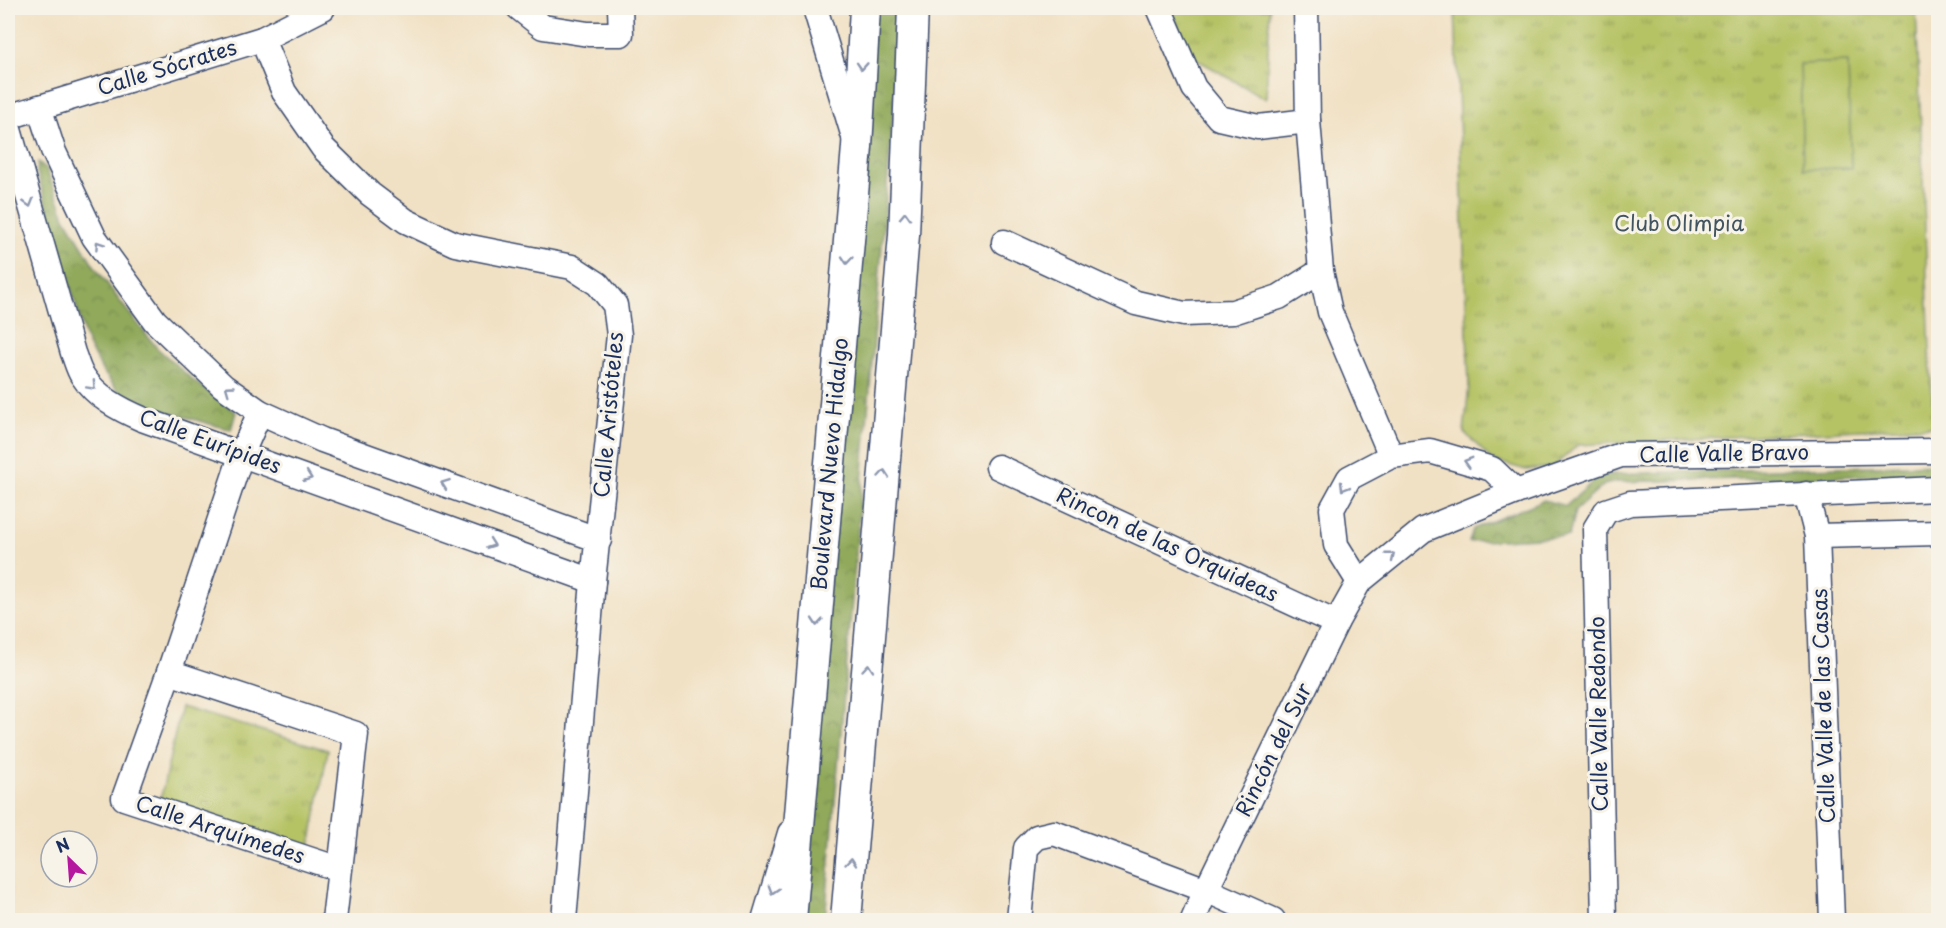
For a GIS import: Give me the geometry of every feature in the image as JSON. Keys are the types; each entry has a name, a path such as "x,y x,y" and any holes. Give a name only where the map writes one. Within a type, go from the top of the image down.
{"street":[{"name":"Calle Sócrates","path":"8,117 262,39 323,8"},
{"path":"519,8 543,27 588,34 621,34 620,8"},
{"path":"815,8 856,147"},
{"name":"Boulevard Nuevo Hidalgo","path":"791,921 856,147 865,8"},
{"path":"846,921 904,235 913,8"},
{"path":"1159,8 1194,88 1219,118 1258,127 1308,121"},
{"path":"1306,8 1308,121 1321,271 1330,312 1391,456"},
{"name":"Calle Aristóteles","path":"262,39 284,92 323,148 370,194 406,221 455,244 572,267 598,284 615,305 619,335 593,581 564,921"},
{"name":"Calle Eurípides","path":"39,107 53,150 94,237 122,279 155,321 224,386 260,412 322,440 598,540"},
{"name":"Calle Eurípides","path":"8,126 73,353 82,375 116,407 142,419 242,453 593,581"},
{"path":"1004,242 1136,303 1184,314 1233,312 1279,297 1321,271"},
{"name":"Calle Arquímedes","path":"260,412 242,453 169,672 124,798 339,869"},
{"path":"1359,582 1336,545 1332,509 1348,478 1391,456 1430,451 1492,469 1516,492"},
{"name":"Calle Valle Bravo","path":"1423,530 1516,492 1621,455 1938,451"},
{"name":"Rincon de las Orquideas","path":"998,467 1336,623"},
{"name":"Calle Valle Bravo","path":"1606,511 1630,503 1938,489"},
{"name":"Calle Valle de las Casas","path":"1806,494 1817,536 1832,921"},
{"name":"Calle Valle Redondo","path":"1604,921 1594,529 1606,511"},
{"name":"Rincón del Sur","path":"1193,921 1336,623 1359,582 1423,530"},
{"path":"1817,536 1938,533"},
{"path":"169,672 356,734 334,921"},
{"path":"764,921 802,794"},
{"path":"1019,921 1026,848 1037,837 1054,833 1206,890 1273,921"}],"green space":[{"path":"875,8 900,8 899,44 825,920 802,920"},
{"path":"1170,8 1270,8 1266,99 1189,55"},
{"name":"Club Olimpia","path":"1455,8 1916,8 1933,426 1578,445 1553,467 1526,470 1492,460 1464,432 1469,386"},
{"path":"1848,62 1851,168 1803,169 1800,64"},
{"path":"38,162 46,168 65,217 93,264 157,348 195,382 236,412 231,430 144,405 118,391 102,370 87,343 37,172"},
{"path":"1938,464 1938,474 1616,482 1604,485 1575,511 1569,536 1469,542 1473,529 1544,500 1566,506 1598,477 1612,474"},
{"path":"181,707 328,750 307,862 157,815"}]}
